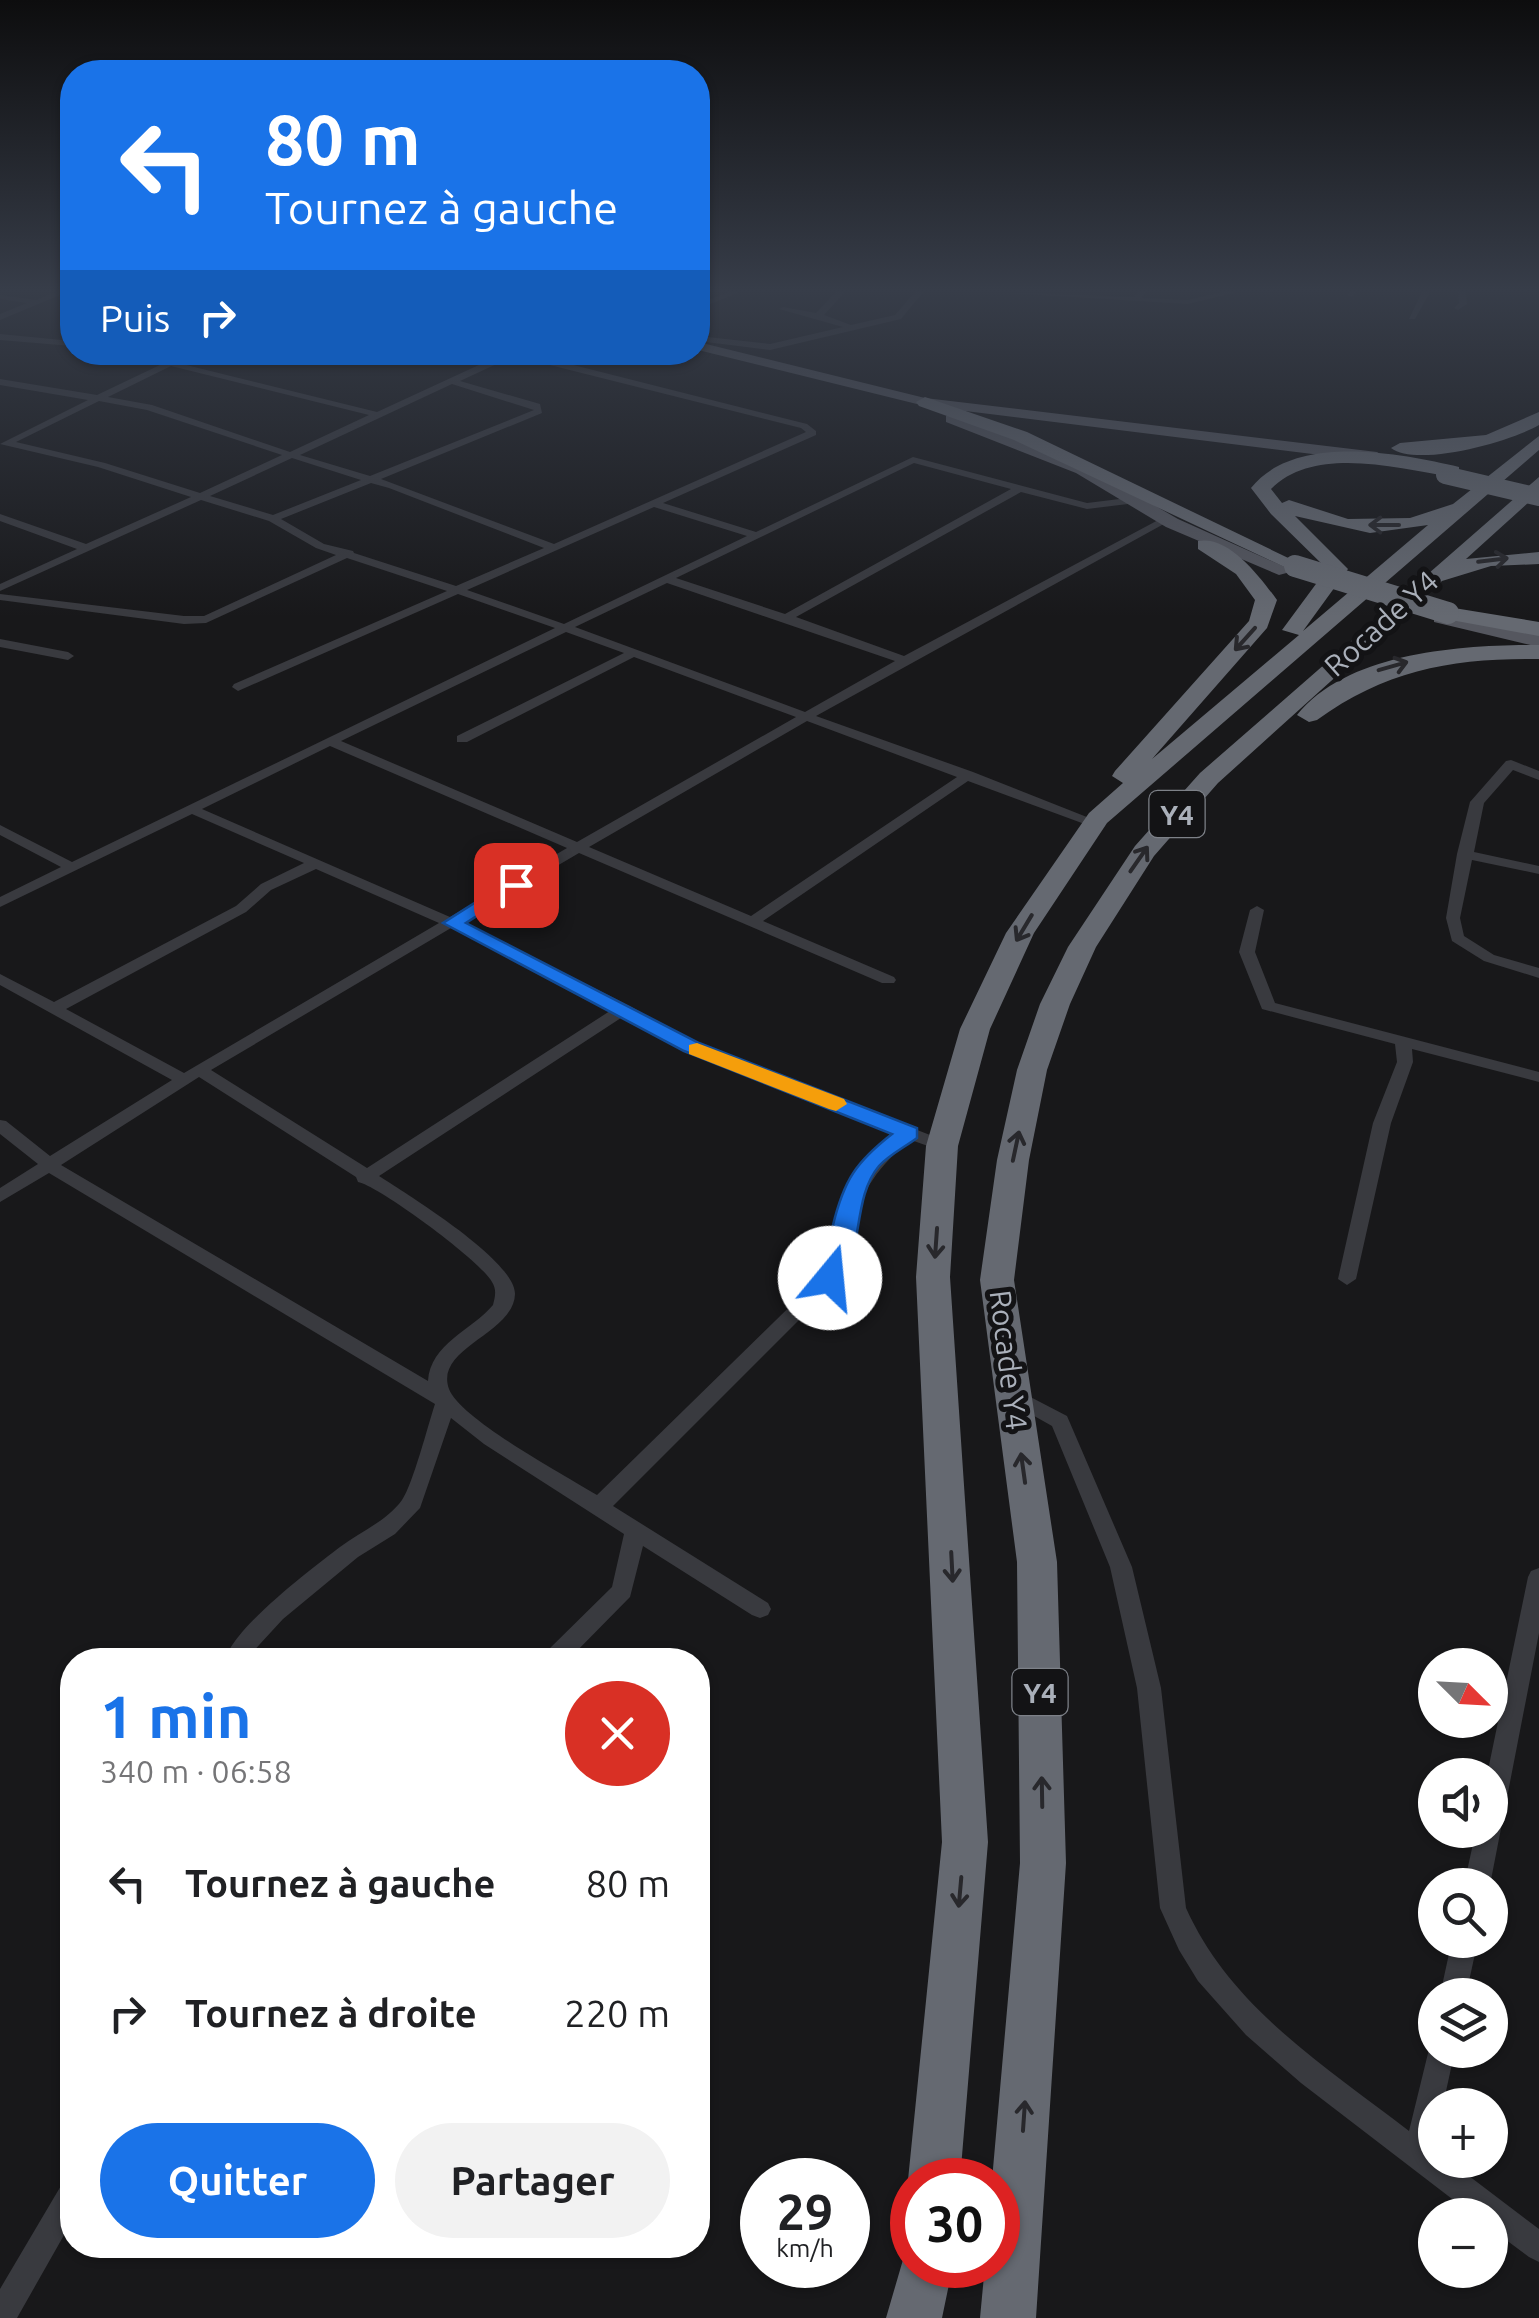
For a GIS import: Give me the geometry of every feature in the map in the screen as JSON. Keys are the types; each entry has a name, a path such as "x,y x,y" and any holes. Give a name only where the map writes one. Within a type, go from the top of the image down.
{"highway":[{"path":"924,402 1022,434 1095,467 1197,524 1290,568 1452,619 1539,634"},
{"path":"1288,443 1440,447 1484,442 1522,430 1539,417"},
{"name":"Rocade Y4","path":"936,2158 965,1842 926,1139 1020,932 1096,820 1539,441"},
{"path":"1231,702 1324,594 1338,569 1322,545 1269,502 1261,488 1268,476 1288,466 1318,460 1373,460 1449,473 1539,496"},
{"path":"1449,473 1324,464 1296,469 1278,478 1273,489 1281,502 1329,521 1402,526 1442,515 1503,474"},
{"name":"Rocade Y4","path":"1008,2318 1044,1863 1036,1562 997,1280 1013,1160 1032,1070 1055,1004 1082,946 1144,852 1209,778 1539,483"},
{"path":"1096,820 1135,759 1258,624 1266,600 1243,570 1169,522"},
{"path":"1393,612 1460,566 1485,560 1539,558"},
{"path":"1032,1070 1111,936 1165,859 1244,768 1340,690 1382,668 1456,654 1539,652"},
{"path":"914,2318 921,2288"}],"main road":[{"path":"883,400 972,426 1082,470 1169,522 1290,568"},
{"path":"917,400 1169,434 1288,443 1449,473"}],"street":[{"path":"3,444 97,400"},
{"path":"124,400 369,478 550,546"},
{"path":"322,400 379,415"},
{"path":"0,588 409,400"},
{"path":"273,519 539,410 518,400"},
{"path":"238,687 813,433 804,426 701,400"},
{"path":"3,444 101,466 273,519 320,546 457,589 630,655 1096,820"},
{"path":"0,902 558,628 912,460 1099,508 1136,500"},
{"path":"786,618 1022,487"},
{"path":"650,503 756,536"},
{"path":"0,517 86,548"},
{"path":"0,1196 52,1167 191,1074 579,847 905,660 1169,522"},
{"path":"0,597 184,620 206,619 348,554"},
{"path":"0,578 20,578"},
{"path":"664,578 905,660"},
{"path":"0,643 68,656"},
{"path":"462,739 630,655"},
{"path":"330,741 888,980"},
{"path":"1539,776 1511,764 1476,802 1453,918 1457,938 1489,958 1539,973"},
{"path":"752,922 968,775"},
{"path":"190,809 452,923 691,1047 926,1139"},
{"path":"0,829 71,867"},
{"path":"1464,854 1539,870"},
{"path":"53,1010 241,909 266,887 312,864"},
{"path":"1256,910 1247,952 1268,1006 1539,1077"},
{"path":"0,979 53,1010 191,1074 364,1178 452,1235 500,1276 507,1292 503,1306 446,1356 438,1369 437,1386 446,1401 413,1502 387,1528 350,1551 275,1613 242,1648"},
{"path":"364,1178 624,1009"},
{"path":"1347,1279 1382,1122 1405,1062 1403,1044"},
{"path":"0,1125 52,1167 446,1401 497,1442 760,1609"},
{"path":"598,1507 838,1268 846,1223 867,1164 926,1139"},
{"path":"1012,1395 1060,1422 1121,1567 1149,1688 1173,1908 1183,1936 1202,1966 1260,2033 1418,2156"},
{"path":"565,1648 622,1591 635,1532"},
{"path":"1503,1758 1539,1577"},
{"path":"1447,2178 1539,2247"},
{"path":"0,2318 60,2215"}],"slow traffic":[{"path":"697,1049 836,1104"}],"route":[{"path":"516,885 452,923 691,1047 909,1133 867,1164 846,1223 838,1268 830,1278"}]}
